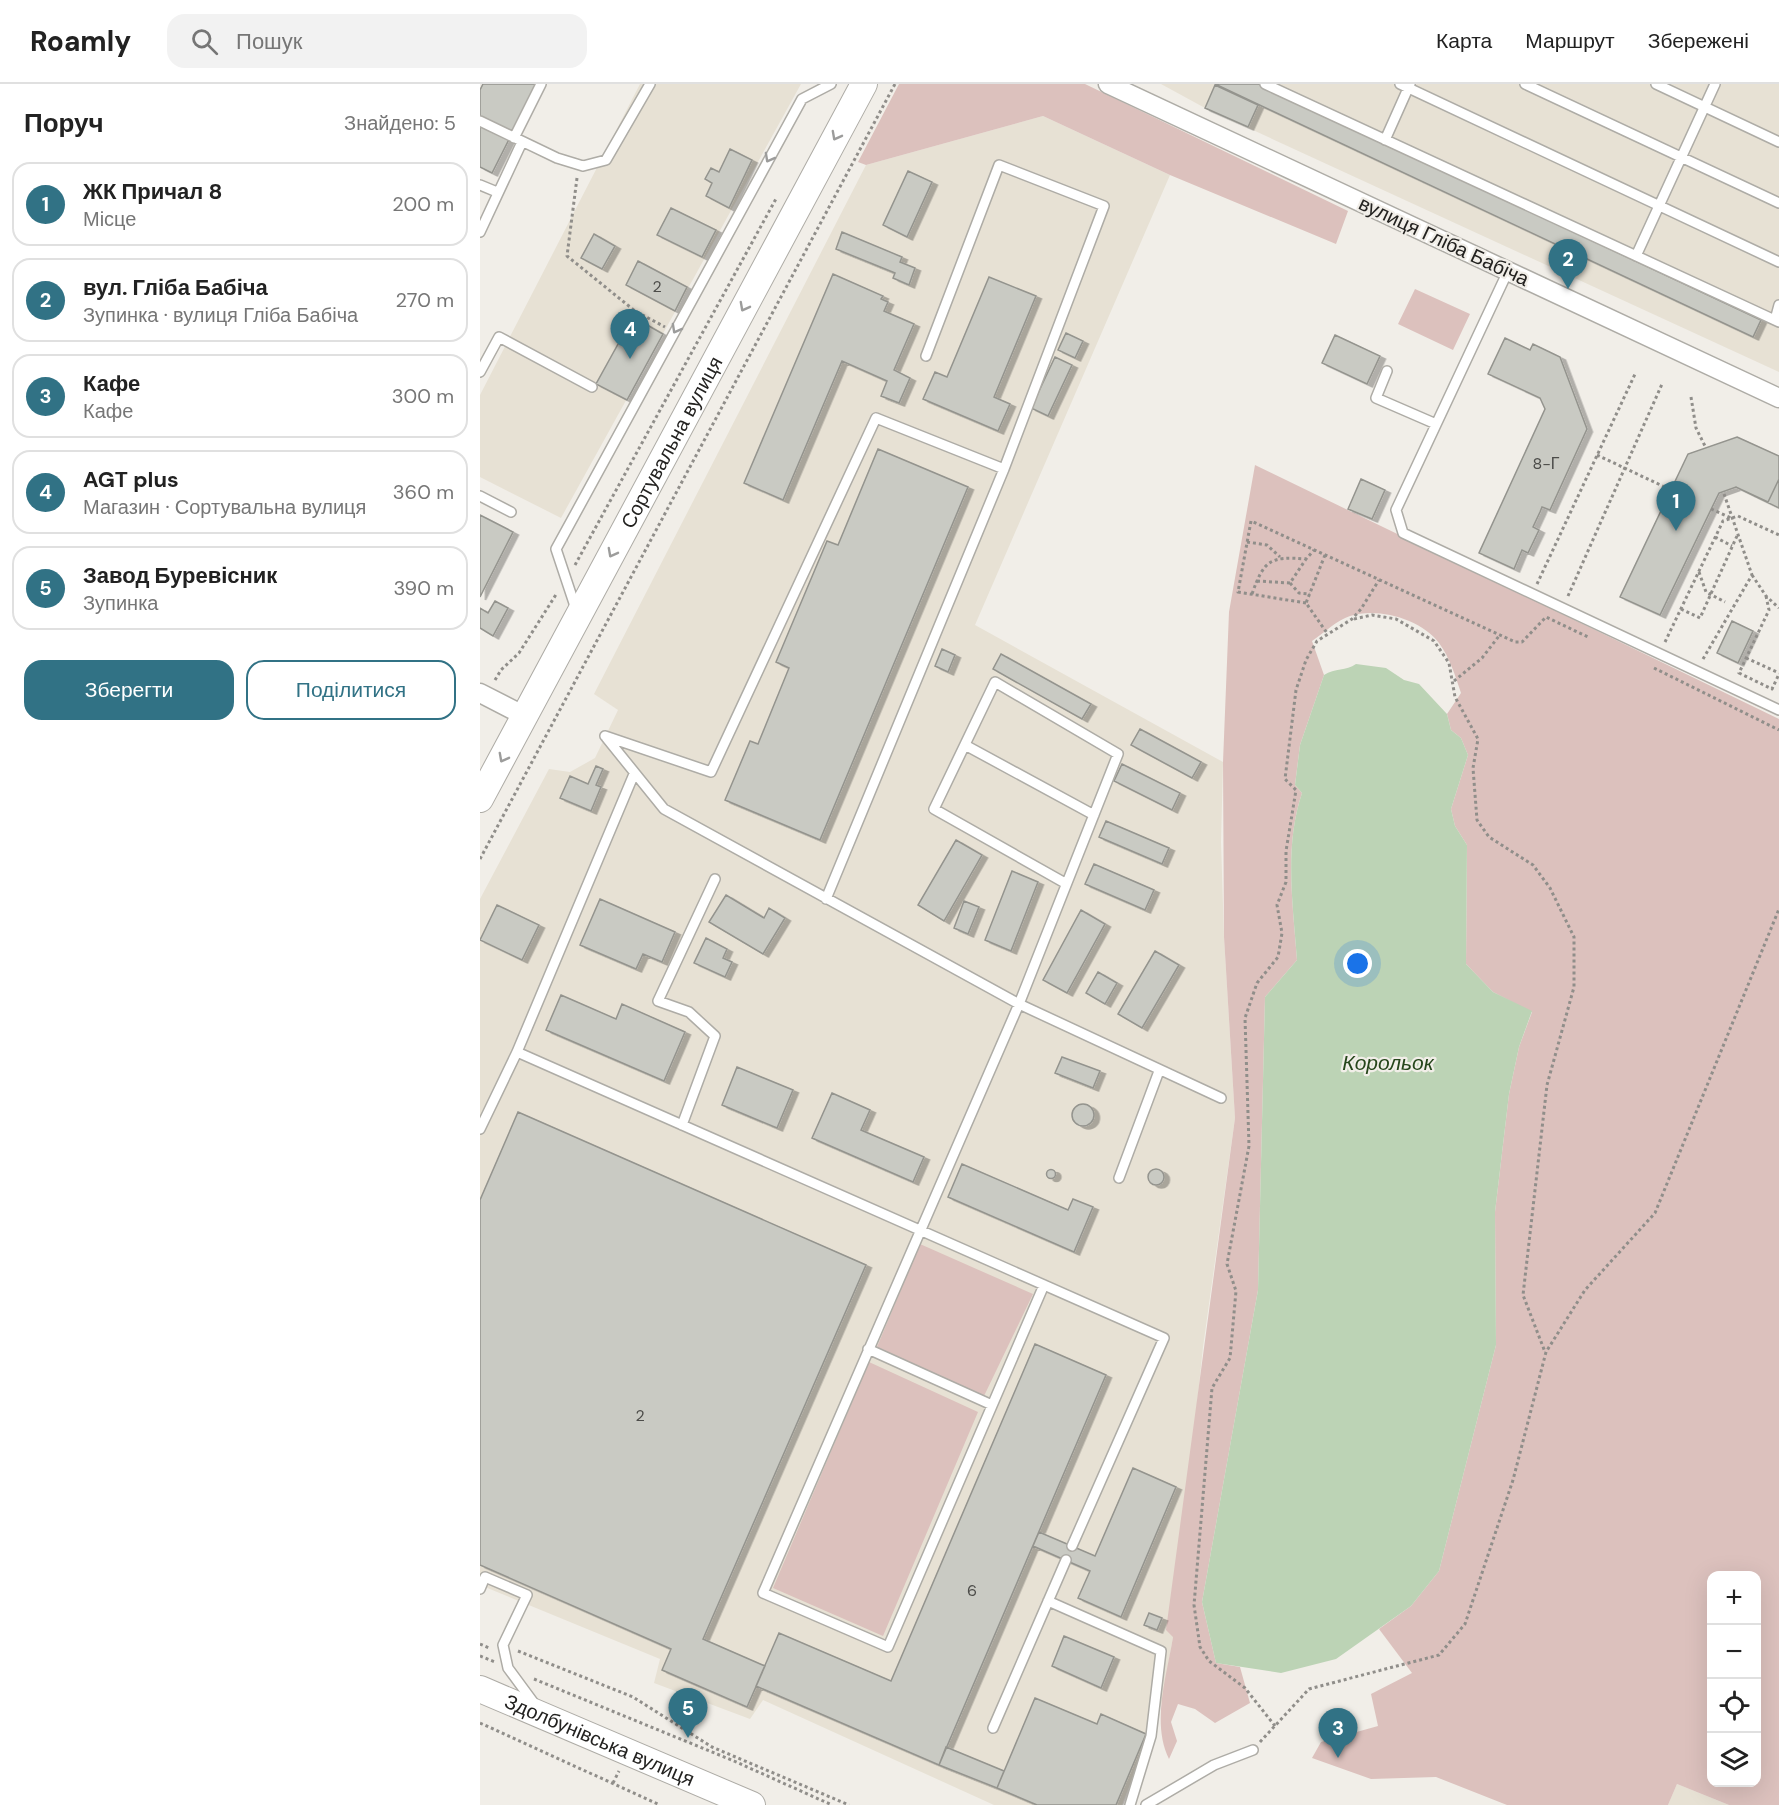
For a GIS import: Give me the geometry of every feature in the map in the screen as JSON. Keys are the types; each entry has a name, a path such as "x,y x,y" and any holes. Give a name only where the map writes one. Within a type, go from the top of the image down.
{"street":[{"name":"Сортувальна вулиця","path":"480,799 864,84"},
{"name":"вулиця Гліба Бабіча","path":"1108,84 1779,398"},
{"path":"480,693 525,716"},
{"name":"Здолбунівська вулиця","path":"480,1689 752,1805"}],"lane":[{"path":"480,232 541,84"},
{"path":"480,121 557,158 579,164 606,160 650,84"},
{"path":"579,616 556,549 801,99 831,84"},
{"path":"1265,84 1777,321 1779,305"},
{"path":"1525,84 1779,203"},
{"path":"1656,84 1779,142"},
{"path":"1636,256 1715,84"},
{"path":"1385,140 1406,85 1779,262"},
{"path":"826,899 1004,469 1104,206 999,165 926,356"},
{"path":"480,185 497,192"},
{"path":"1508,271 1396,510 1403,532 1779,710"},
{"path":"480,372 499,337 592,387"},
{"path":"1388,371 1376,398 1436,424"},
{"path":"1004,469 876,418 711,772 605,736 664,810 1019,1004 1221,1098"},
{"path":"480,496 511,512"},
{"path":"1044,1285 888,1647 763,1593 1019,1004 1118,754 995,682 934,809 1065,883"},
{"path":"965,745 1094,815"},
{"path":"480,1129 517,1052 634,774"},
{"path":"682,1125 715,1036 690,1012 658,1001 715,879"},
{"path":"517,1052 1164,1338 1072,1546"},
{"path":"1119,1178 1159,1071"},
{"path":"868,1349 992,1405"},
{"path":"993,1728 1066,1560"},
{"path":"480,1589 485,1577 526,1595 503,1645 508,1668 544,1716"},
{"path":"1048,1601 1161,1651 1151,1736 1130,1805"},
{"path":"1146,1805 1214,1765 1253,1750"}],"path":[{"path":"480,859 895,84"},
{"path":"579,164 567,256 635,310 674,332"},
{"path":"501,670 519,653 566,580 782,187"},
{"path":"1532,593 1636,372"},
{"path":"1562,608 1662,384"},
{"path":"1691,397 1696,428 1706,448"},
{"path":"1597,455 1671,490"},
{"path":"1723,491 1752,576 1766,596 1779,608"},
{"path":"1711,509 1731,518"},
{"path":"1665,642 1723,521 1738,516 1779,535"},
{"path":"1328,633 1306,603 1238,592 1251,521 1515,642 1522,642 1546,617 1596,640"},
{"path":"1681,609 1700,618 1737,536"},
{"path":"1715,537 1733,546"},
{"path":"1247,542 1267,545 1280,557 1306,559"},
{"path":"1290,583 1314,550"},
{"path":"1306,603 1325,555"},
{"path":"1252,594 1260,571 1280,557"},
{"path":"1699,570 1701,583 1710,596 1725,602"},
{"path":"1696,671 1752,576"},
{"path":"1352,619 1379,580"},
{"path":"1257,581 1290,583 1299,592 1310,594"},
{"path":"1746,658 1779,673 1772,689 1739,673 1746,658 1769,610 1766,596"},
{"path":"1275,1726 1245,1688 1209,1661 1200,1647 1194,1605 1212,1388 1230,1358 1236,1291 1227,1264 1249,1146 1245,1018 1257,983 1278,957 1282,933 1277,905 1286,882 1286,851 1296,790 1285,779 1296,690 1306,660 1317,641 1352,619 1372,615 1396,619 1434,641 1449,663 1455,697 1478,739 1473,768 1477,820 1489,837 1533,865 1550,888 1574,937 1574,987 1547,1085 1523,1295 1546,1352"},
{"path":"1454,681 1482,658 1499,635"},
{"path":"1646,664 1779,730"},
{"path":"1253,1750 1309,1689 1439,1655 1466,1624 1513,1480 1546,1352 1585,1290 1655,1213 1779,909"},
{"path":"480,1644 492,1649 503,1645 633,1697 712,1747 849,1805"},
{"path":"508,1668 734,1761 832,1805"},
{"path":"480,1724 660,1805"}],"shaded area":[{"path":"640,84 801,84 561,518 480,477 480,395"},
{"path":"899,84 1085,84 1348,211 1336,244 1170,175 1043,116 866,165 858,162"},
{"path":"1161,84 1779,84 1779,372 1205,108"},
{"path":"1043,116 1170,175 975,625 1223,762 1221,842 1224,937 1235,1118 1203,1347 1173,1637 1162,1702 1122,1805 994,1805 763,1700 750,1719 654,1683 660,1659 480,1585 480,899 549,769 570,772 595,758 618,710 594,694 866,165"},
{"path":"1415,289 1470,314 1453,350 1398,324"},
{"path":"1255,465 1779,719 1779,1805 1729,1805 1677,1784 1668,1805 1507,1805 1436,1777 1371,1779 1312,1758 1321,1742 1378,1726 1371,1694 1412,1673 1379,1629 1411,1606 1439,1571 1496,1345 1495,1212 1509,1094 1519,1047 1532,1012 1493,992 1466,964 1467,845 1455,826 1451,809 1468,755 1461,738 1451,730 1447,714 1461,693 1452,667 1439,643 1421,627 1398,617 1373,613 1345,618 1312,641 1324,675 1300,745 1295,785 1302,793 1296,813 1291,855 1297,960 1265,997 1258,1290 1202,1602 1216,1663 1240,1667 1250,1703 1215,1723 1195,1709 1178,1704 1171,1722 1177,1741 1169,1759 1161,1730 1164,1683 1173,1637 1166,1630 1235,1118 1224,937 1223,762 1229,612"},
{"path":"920,1244 1033,1294 984,1396 877,1347"},
{"path":"869,1362 978,1412 883,1636 773,1588"},
{"path":"1677,1784 1729,1805 1668,1805"}],"water":[{"name":"Корольок","path":"1356,664 1386,668 1404,680 1419,684 1447,714 1451,730 1461,738 1468,755 1451,809 1455,826 1467,845 1466,964 1493,992 1532,1011 1519,1047 1509,1094 1495,1212 1496,1345 1439,1571 1411,1606 1336,1659 1281,1673 1216,1663 1202,1602 1258,1290 1265,997 1297,960 1291,855 1296,813 1302,793 1295,785 1300,745 1324,675"}],"building":[{"path":"483,84 537,84 492,173 480,167 480,90"},
{"path":"1215,84 1259,84 1761,320 1753,337"},
{"path":"1215,85 1258,105 1248,127 1205,108"},
{"path":"730,149 752,160 729,208 706,196 712,183 705,179 711,168 719,172"},
{"path":"908,171 932,182 907,237 883,225"},
{"path":"671,208 716,230 702,257 657,235"},
{"path":"842,232 902,257 900,262 915,268 909,285 893,278 895,273 836,249"},
{"path":"594,234 615,246 602,269 581,258"},
{"path":"638,261 687,287 675,311 626,285"},
{"path":"833,274 883,296 881,299 888,302 884,311 914,324 894,370 910,378 899,403 881,396 887,381 842,361 783,500 744,483"},
{"path":"989,277 1036,296 994,397 1010,404 998,431 923,399 935,372 947,377"},
{"path":"633,317 663,334 627,400 596,384"},
{"path":"1066,333 1083,341 1075,358 1058,350"},
{"path":"1335,335 1380,356 1367,384 1322,363"},
{"path":"1505,338 1530,350 1533,344 1560,357 1587,429 1550,510 1542,507 1533,527 1539,530 1528,553 1522,550 1514,569 1479,553 1545,409 1540,398 1488,374"},
{"path":"1055,357 1072,365 1048,416 1031,408"},
{"path":"1737,437 1779,456 1779,508 1736,487 1719,493 1660,615 1620,597 1688,454"},
{"path":"1737,437 1779,456 1779,479 1768,502 1736,487 1719,493 1660,615 1620,597 1688,454"},
{"path":"878,449 968,487 820,840 725,800 750,741 758,744 789,668 776,662 827,541 838,545"},
{"path":"1361,479 1385,490 1372,519 1348,509"},
{"path":"480,515 513,532 480,597"},
{"path":"495,601 508,608 493,636 480,628 480,608 488,613"},
{"path":"1732,621 1753,631 1738,663 1717,653"},
{"path":"942,649 955,655 948,672 935,666"},
{"path":"1001,654 1091,704 1082,719 993,669"},
{"path":"1140,729 1201,762 1192,778 1131,745"},
{"path":"1122,764 1180,793 1172,810 1114,781"},
{"path":"596,766 603,769 596,785 601,787 591,811 560,798 570,776 588,784"},
{"path":"1106,821 1169,848 1162,864 1099,837"},
{"path":"956,840 982,855 944,921 918,905"},
{"path":"1094,864 1154,890 1145,910 1085,884"},
{"path":"1012,871 1038,882 1011,951 985,940"},
{"path":"726,895 764,918 769,908 785,918 763,954 709,922"},
{"path":"600,899 675,932 662,962 643,954 636,969 580,945"},
{"path":"964,901 979,907 968,934 954,928"},
{"path":"497,905 539,925 522,960 480,940"},
{"path":"1081,910 1105,924 1067,993 1043,980"},
{"path":"706,938 727,949 723,958 732,962 725,977 694,963"},
{"path":"1155,951 1179,965 1142,1028 1118,1014"},
{"path":"1098,972 1117,983 1105,1004 1086,993"},
{"path":"561,995 616,1019 622,1004 685,1032 664,1081 546,1030"},
{"path":"1062,1057 1100,1071 1093,1088 1055,1073"},
{"path":"737,1067 793,1090 777,1128 722,1105"},
{"path":"832,1093 870,1110 861,1130 924,1157 913,1182 812,1138"},
{"path":"1083,1104 1091,1107 1094,1115 1091,1123 1083,1126 1075,1123 1072,1115 1075,1107"},
{"path":"518,1112 866,1265 703,1639 765,1666 747,1707 662,1670 671,1649 480,1565 480,1200"},
{"path":"962,1164 1068,1210 1073,1199 1093,1207 1074,1252 948,1197"},
{"path":"1156,1169 1164,1177 1156,1185 1148,1177"},
{"path":"1051,1170 1055,1174 1051,1178 1047,1174"},
{"path":"1035,1344 1106,1375 939,1765 756,1686 779,1633 891,1681"},
{"path":"1133,1468 1176,1487 1121,1617 1078,1598 1090,1571 1033,1546 1039,1532 1095,1556"},
{"path":"1149,1613 1162,1618 1157,1630 1144,1625"},
{"path":"1064,1636 1114,1657 1101,1688 1052,1666"},
{"path":"1035,1698 1097,1724 1101,1714 1146,1734 1116,1805 1037,1805 997,1788"},
{"path":"946,1747 1004,1771 997,1788 939,1765"}],"place":[{"name":"вул. Гліба Бабіча","path":"1568,289"},
{"name":"AGT plus","path":"630,359"},
{"name":"ЖК Причал 8","path":"1676,531"},
{"name":"Завод Буревісник","path":"688,1738"},
{"name":"Кафе","path":"1338,1758"}]}
